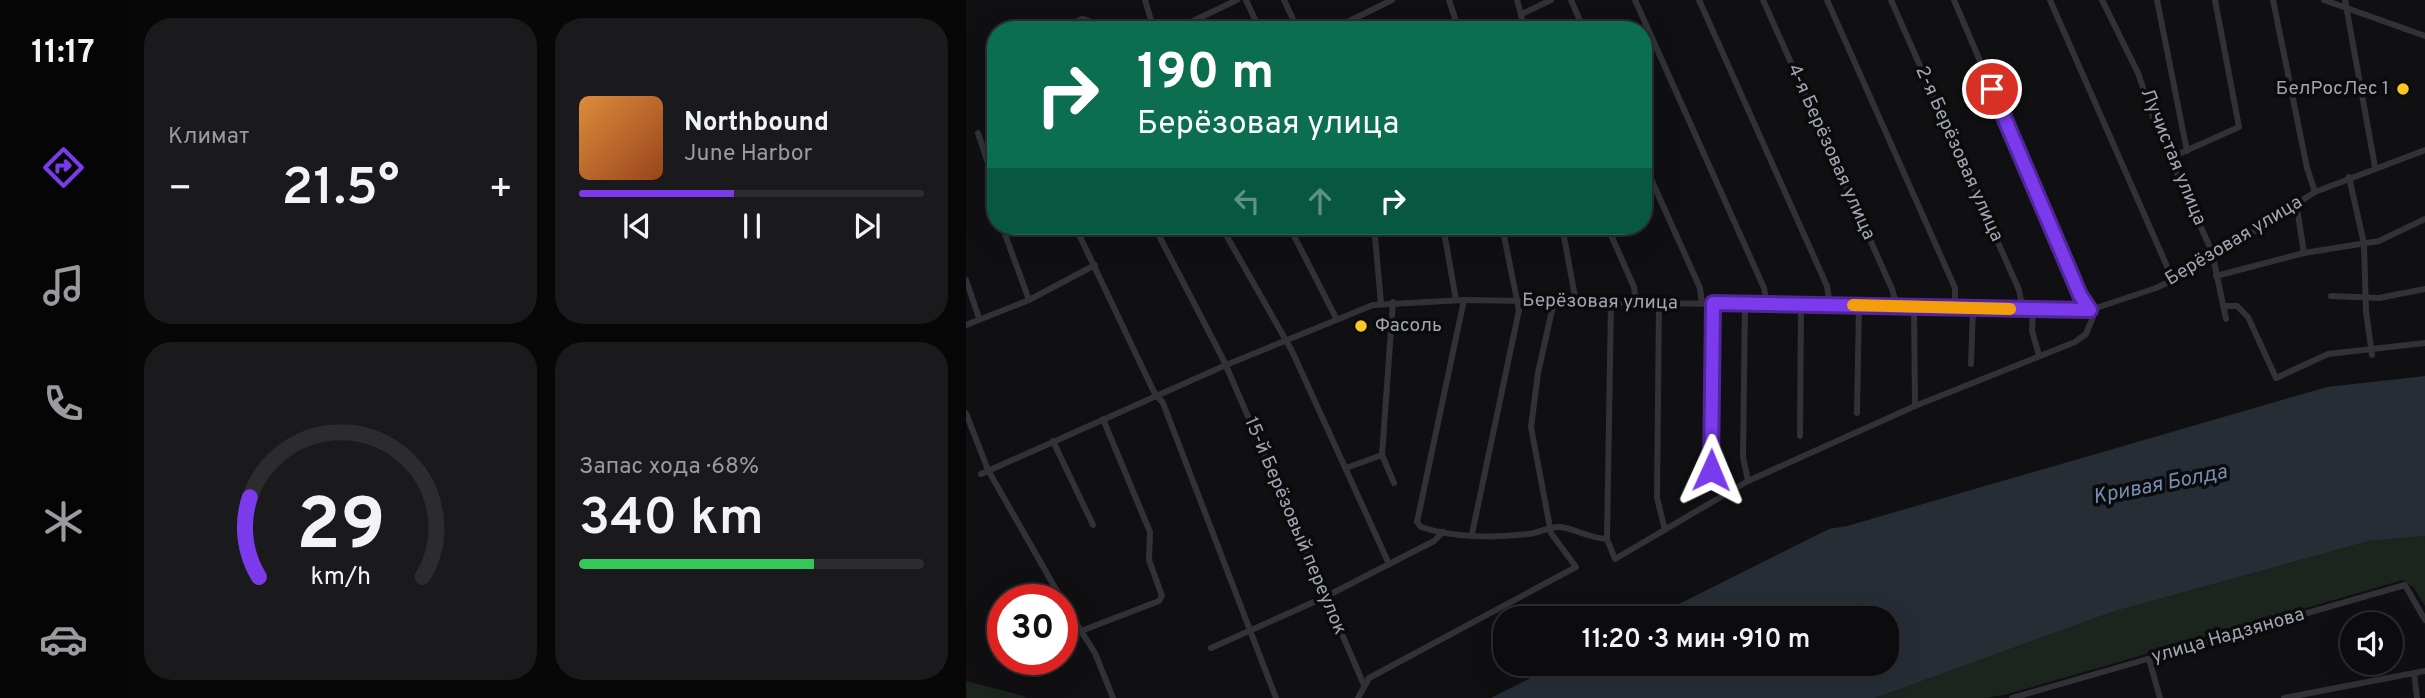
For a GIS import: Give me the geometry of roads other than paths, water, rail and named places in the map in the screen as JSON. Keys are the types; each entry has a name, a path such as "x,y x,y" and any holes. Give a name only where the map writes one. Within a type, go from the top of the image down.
{"street":[{"path":"1145,0 1151,21"},
{"path":"1193,21 1237,0"},
{"path":"1246,0 1256,21"},
{"path":"1284,0 1294,21"},
{"path":"1349,21 1392,0"},
{"path":"1450,0 1456,21"},
{"path":"1517,0 1523,21"},
{"path":"1522,14 1551,0"},
{"path":"1571,0 1580,21"},
{"path":"1635,0 1644,21"},
{"path":"1699,0 1827,286 1830,305"},
{"name":"4-я Берёзовая улица","path":"1763,0 1892,289 1896,306"},
{"path":"1827,0 1955,288 1955,306"},
{"name":"2-я Берёзовая улица","path":"1891,0 2019,290 2022,310"},
{"path":"1611,302 1607,539 1615,559 1748,481 1915,406 2075,342 2086,334 2093,317 2080,295 1954,0"},
{"path":"2050,0 2173,280"},
{"name":"Лучистая улица","path":"2102,0 2138,73 2214,258 2226,319"},
{"path":"2157,0 2187,151"},
{"path":"2172,158 2239,127 2215,0"},
{"path":"2273,0 2307,168 2315,192"},
{"path":"2324,0 2425,36"},
{"path":"2345,0 2375,167"},
{"path":"1652,38 1764,288 1767,304"},
{"path":"978,134 987,160"},
{"path":"2423,151 2425,144"},
{"name":"Берёзовая улица","path":"981,474 1226,365 1336,318 1381,303 1464,300 2090,310 2173,280 2214,258 2315,192 2423,151"},
{"path":"2349,177 2364,244 2365,297 2372,352"},
{"path":"1652,181 1700,288 1702,303"},
{"path":"2296,202 2304,253"},
{"path":"2217,275 2304,253 2379,241 2425,219"},
{"path":"1005,235 1029,300"},
{"path":"1080,235 1158,396 1276,698"},
{"name":"15-й Берёзовый переулок","path":"1159,235 1226,365 1364,685"},
{"path":"1226,235 1286,340 1389,564"},
{"path":"1294,235 1336,318"},
{"path":"1375,235 1381,303"},
{"path":"1444,235 1455,300"},
{"path":"1472,534 1519,310 1504,235"},
{"path":"1564,235 1576,302"},
{"path":"1611,235 1634,287 1636,302"},
{"path":"966,325 1029,300 1095,265"},
{"path":"966,280 979,318"},
{"path":"2331,296 2387,297 2425,289"},
{"path":"1464,300 1418,522 1421,527 1443,532 1472,534 1526,535 1560,526 1591,538 1607,539"},
{"path":"1359,698 1369,678 1576,567 1555,540 1550,528 1531,427 1538,373 1555,301"},
{"path":"1393,302 1382,455 1394,483"},
{"path":"1659,302 1657,498 1665,530"},
{"path":"1711,470 1713,303"},
{"path":"1745,304 1743,457 1748,481"},
{"path":"1800,436 1801,304"},
{"path":"1857,413 1859,305"},
{"path":"1914,306 1915,406"},
{"path":"2224,306 2237,306 2248,317 2276,378 2328,355 2372,352 2425,343"},
{"path":"1971,364 1973,307"},
{"path":"2033,310 2032,331 2039,355"},
{"path":"966,414 988,470 1052,584"},
{"path":"1081,631 1161,599 1149,560 1150,532 1103,419"},
{"path":"1054,441 1093,525"},
{"path":"1346,468 1382,455"},
{"path":"1211,648 1325,597 1434,541 1443,532"},
{"name":"улица Надзянова","path":"2012,698 2406,585 2425,620"},
{"path":"1078,626 1095,653 1112,698"},
{"path":"2149,659 2160,698"},
{"path":"2284,698 2425,671"},
{"path":"2414,673 2417,698"}],"water":[{"name":"Кривая Болда","path":"2425,376 2425,536 2369,541 2112,612 1875,698 1491,698 1534,676 1899,676 1899,606 1675,606 1829,529 2327,387"}],"place":[{"name":"БелРосЛес 1","path":"2403,89"},
{"name":"Фасоль","path":"1361,326"}]}
